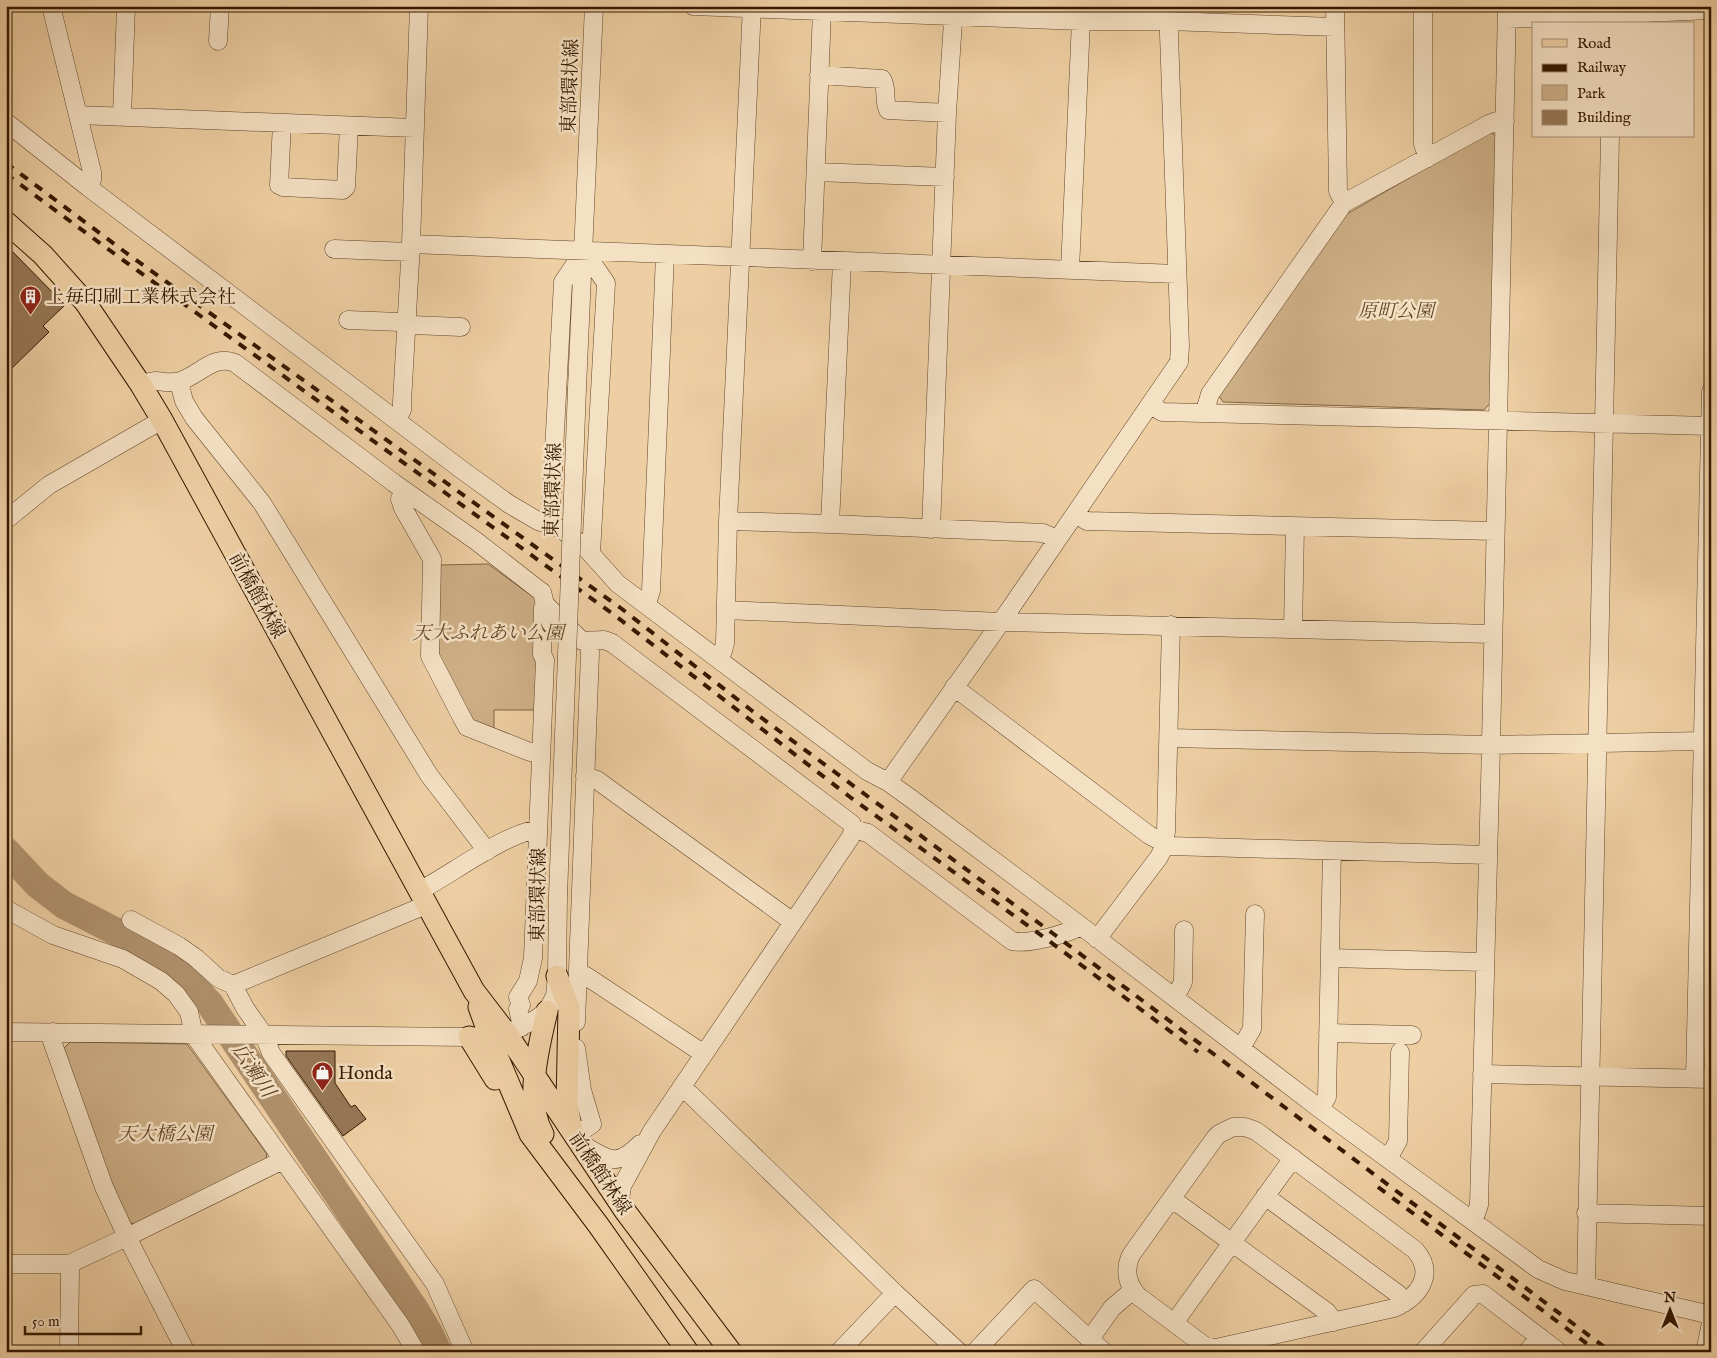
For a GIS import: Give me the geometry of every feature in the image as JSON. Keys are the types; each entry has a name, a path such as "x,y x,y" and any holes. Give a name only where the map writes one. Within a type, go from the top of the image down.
{"main road":[{"name":"前橋館林線","path":"6,222 43,255 85,302 141,385 162,420 475,992 506,1032 625,1211 731,1352"},
{"path":"568,975 567,1104 576,1136"},
{"path":"547,1011 540,1040 534,1101 539,1126 599,1226"},
{"name":"前橋館林線","path":"506,1032 530,1134 599,1226 688,1352"},
{"path":"468,1037 478,1050 521,1123 530,1134"}],"street":[{"path":"51,6 92,172 92,180 88,187"},
{"path":"122,117 126,6"},
{"path":"218,41 220,6"},
{"path":"397,419 402,410 419,6"},
{"name":"東部環状線","path":"568,975 558,896 577,388 594,6"},
{"path":"693,6 822,11 954,11 1081,21 1168,14 1335,28"},
{"path":"1335,6 1338,191 1344,203"},
{"path":"1423,6 1423,144 1428,158"},
{"path":"718,659 725,643 728,521 752,8"},
{"path":"1472,1220 1479,1205 1507,13 1613,15 1711,10"},
{"path":"812,261 822,11"},
{"path":"930,529 947,112 954,11"},
{"path":"888,782 1151,405 1180,357 1168,14"},
{"path":"1070,270 1081,21"},
{"path":"819,75 882,79 886,86 885,102 888,110 947,112"},
{"path":"78,115 414,128"},
{"path":"1207,413 1210,394 1344,203 1489,124 1505,121"},
{"path":"6,122 88,187 509,504 538,521 560,528 583,545 611,578 645,604 867,771 888,782 1081,926 1320,1109 1538,1269 1554,1278 1711,1315"},
{"path":"282,123 279,185 283,187 343,190 346,187 349,126"},
{"path":"1586,1286 1586,1212 1610,138"},
{"path":"816,172 945,177"},
{"path":"334,249 410,248 584,251 1177,274"},
{"path":"550,525 563,282 584,251"},
{"path":"584,251 606,283 591,553"},
{"path":"645,604 651,591 666,255"},
{"path":"830,524 842,262"},
{"path":"348,320 461,327"},
{"path":"141,385 156,380 179,382 213,363 225,360 235,363 542,592 546,604 582,641 604,640 612,643 850,821 853,829 850,838 652,1131 622,1186 620,1200 625,1211"},
{"path":"179,382 184,401 194,418 262,503 429,775 487,851"},
{"path":"1482,1074 1703,1079 1706,884 1703,741 1711,391"},
{"path":"1151,405 1162,412 1710,426"},
{"path":"6,520 49,485 162,420"},
{"path":"404,490 400,495 403,508 432,559 430,656 460,714 467,726 530,752 541,752"},
{"path":"1075,514 1087,521 1495,531"},
{"path":"728,521 1043,533 1056,541"},
{"path":"1293,629 1295,527"},
{"path":"506,1032 521,1005 518,997 528,981 532,970 545,660 542,654 543,608 546,604"},
{"path":"726,610 1001,622 1492,634"},
{"path":"1097,939 1159,857 1164,844 1169,738 1171,625"},
{"path":"6,1032 468,1037 506,1032 547,1011 568,975 585,776 590,653 588,641"},
{"path":"954,688 1149,835 1164,844 1177,848 1488,855"},
{"path":"1169,738 1491,745 1703,741"},
{"path":"585,776 597,780 792,922"},
{"path":"853,829 868,833 1012,941 1022,943 1033,941 1081,926"},
{"path":"233,985 423,898 487,851 526,831 538,830"},
{"path":"1320,1109 1327,1097 1332,851"},
{"path":"6,909 52,935 123,959 161,981 176,994 283,1160 401,1326 416,1352"},
{"path":"1241,1048 1252,1029 1255,914"},
{"path":"131,920 179,946 196,958 218,978 233,985 258,1035 270,1053 435,1284 465,1352"},
{"path":"1175,998 1183,982 1184,930"},
{"path":"1330,958 1485,962"},
{"path":"568,975 586,976 704,1054"},
{"path":"53,1032 52,1041 104,1187 127,1237 186,1352"},
{"path":"1328,1033 1412,1035"},
{"path":"1388,1159 1398,1141 1400,1052"},
{"path":"681,1089 690,1094 895,1293 959,1352"},
{"path":"1228,1128 1251,1128 1415,1250 1419,1254 1424,1268 1421,1286 1418,1292 1394,1308 1216,1348 1205,1346 1174,1324 1133,1290 1127,1274 1128,1261 1172,1199 1215,1138 1228,1128"},
{"path":"576,1136 602,1156 619,1159 629,1154 652,1131"},
{"path":"1174,1324 1293,1158"},
{"path":"6,1264 69,1264 283,1160"},
{"path":"1265,1196 1398,1294 1404,1303"},
{"path":"1172,1199 1327,1312 1334,1322"},
{"path":"1586,1212 1711,1216"},
{"path":"69,1264 69,1352"},
{"path":"975,1352 1034,1289 1104,1352"},
{"path":"1090,1340 1112,1308 1133,1290"},
{"path":"839,1352 895,1293"},
{"path":"1423,1352 1474,1295 1478,1293 1484,1294 1559,1352"},
{"path":"1705,1352 1711,1322"},
{"path":"1527,1352 1540,1337"}],"green space":[{"name":"原町公園","path":"1489,132 1497,136 1491,402 1484,410 1223,402 1219,396 1345,215"},
{"name":"天大ふれあい公園","path":"488,564 536,599 537,710 494,710 494,732 469,721 437,656 438,565"},
{"name":"天大橋公園","path":"70,1042 187,1044 267,1154 265,1163 138,1225 128,1222 108,1183 63,1049"}],"building":[{"name":"上毎印刷工業株式会社","path":"6,245 65,305 43,326 49,332 6,374"},
{"name":"Honda","path":"286,1051 335,1051 335,1083 351,1107 355,1105 366,1119 343,1136 286,1056"}],"waterway":[{"name":"広瀬川","path":"6,851 38,885 64,905 144,946 179,971 210,1004 414,1308 438,1352"}],"railway":[{"path":"6,163 125,252 622,609 751,710 1055,935 1611,1352"},
{"path":"6,174 617,617 850,797 1045,938 1198,1052"},
{"path":"1378,1187 1598,1352"}],"place":[{"name":"上毎印刷工業株式会社","path":"30,315"},
{"name":"Honda","path":"322,1091"}]}
